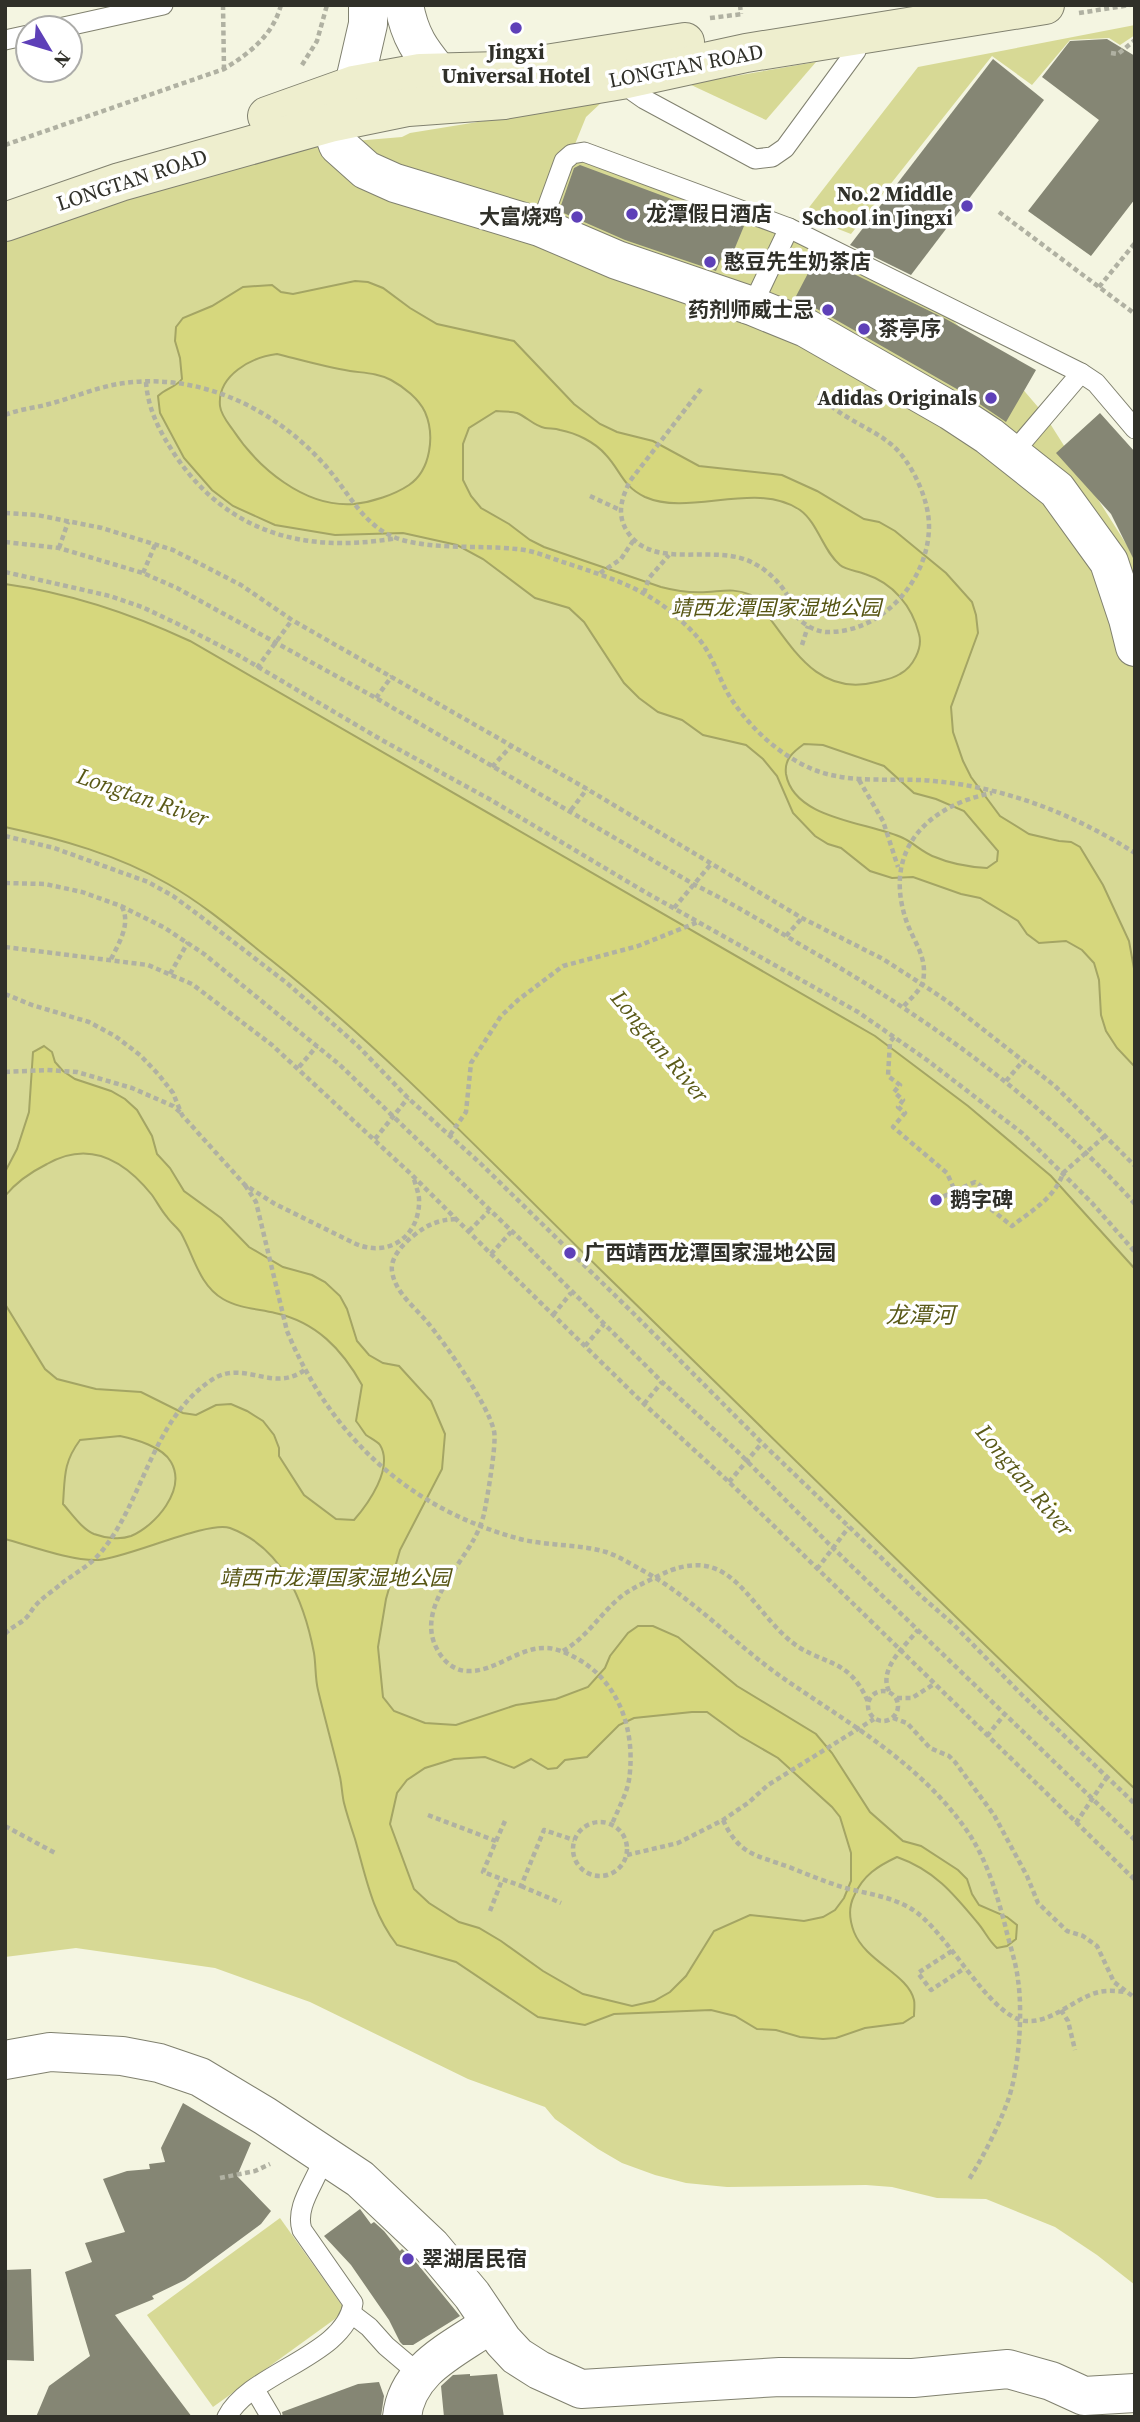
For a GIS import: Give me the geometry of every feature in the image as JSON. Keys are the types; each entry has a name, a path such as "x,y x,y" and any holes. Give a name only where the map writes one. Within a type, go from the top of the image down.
{"main road":[{"name":"LONGTAN ROAD","path":"5,203 354,85 420,73 501,71 922,5"},
{"name":"LONGTAN ROAD","path":"5,222 120,182 330,122 408,107 504,100 627,79 746,53 1045,5"}],"street":[{"path":"368,5 368,24 354,85 330,122 338,145 366,170 395,183 540,227 617,260 752,306 818,335 951,411 1057,490 1109,562 1135,647"},
{"path":"404,5 416,44 462,103"},
{"path":"5,2060 50,2052 122,2056 159,2063 200,2077 360,2179 431,2245 517,2356 540,2370 581,2403 791,2377 913,2378 1008,2370 1051,2381 1080,2402 1135,2393"},
{"path":"402,2417 410,2389 419,2374 490,2324"}],"lane":[{"path":"84,22 163,5"},
{"path":"627,79 634,93 710,135 755,159 772,157 785,148 856,51 858,36"},
{"path":"540,227 564,161 572,154 584,152 789,228 1080,373 1096,383 1135,429"},
{"path":"752,306 789,228"},
{"path":"1012,454 1080,373"},
{"path":"227,2417 241,2399 335,2336 352,2314 353,2303 302,2230 299,2219 302,2207 320,2172 324,2156"},
{"path":"352,2314 419,2374"},
{"path":"255,2390 271,2417"}],"path":[{"path":"223,5 225,69"},
{"path":"5,145 225,69 242,58 267,34 278,18 281,5"},
{"path":"298,70 317,41 327,5"},
{"path":"740,5 741,14"},
{"path":"1111,53 1118,54 1135,40"},
{"path":"999,212 1135,314"},
{"path":"1099,287 1135,243"},
{"path":"5,415 118,384 167,380 188,384 265,412 320,459 371,522 398,538 429,544 519,549 599,573 644,593 692,630 709,652 728,694 763,737 780,751 814,769 859,779 932,781 1022,797 1083,822 1135,853"},
{"path":"145,382 152,413 165,441 185,472 214,502 231,514 277,535 324,542 398,538"},
{"path":"701,389 630,481 620,510 624,526 633,541 651,550 670,554 736,555 755,564 771,575 785,592 794,613 808,626 828,633 868,623 893,606 920,569 929,524 921,489 905,458 877,434 848,418 817,395"},
{"path":"590,496 620,510"},
{"path":"5,513 37,515 102,528 155,545 241,584 292,620 587,789 802,918 883,959 923,985 1055,1086 1135,1166"},
{"path":"59,548 68,522"},
{"path":"599,573 621,559 633,541"},
{"path":"5,542 59,548 143,573 177,587 376,698 492,768 571,810 695,885 727,901 904,1006 1006,1081 1087,1152 1135,1204"},
{"path":"143,573 155,545"},
{"path":"644,593 649,578 670,554"},
{"path":"5,572 110,596 142,607 238,655 858,1012 1022,1133 1063,1173 1135,1252"},
{"path":"257,668 292,620"},
{"path":"802,645 808,626"},
{"path":"376,698 392,676"},
{"path":"492,768 511,746"},
{"path":"859,779 883,821 899,870 905,919 920,948 924,967 923,985 904,1006"},
{"path":"571,810 587,789"},
{"path":"899,870 914,838 940,813 972,797 996,792"},
{"path":"5,836 54,848 148,882 173,896 288,984 358,1046 408,1098 450,1135 762,1443 953,1624 1135,1804"},
{"path":"674,908 711,863"},
{"path":"5,883 66,888 121,906 165,928 187,942 340,1065 662,1382 1135,1840"},
{"path":"111,959 125,925 126,915 121,906"},
{"path":"786,936 802,918"},
{"path":"450,1135 466,1112 471,1063 500,1016 518,1000 563,966 638,946 700,921"},
{"path":"170,974 187,942"},
{"path":"5,947 148,965 170,974 192,984 217,1001 299,1068 412,1175 644,1404 729,1482 1135,1880"},
{"path":"5,994 89,1022 115,1035 159,1075 173,1093 182,1115"},
{"path":"892,1039 888,1076 900,1085 894,1092 903,1100 898,1107 905,1113 893,1127 947,1173 955,1191"},
{"path":"299,1068 317,1046"},
{"path":"1006,1081 1023,1061"},
{"path":"5,1072 77,1072 132,1088 173,1106 182,1115 245,1185 256,1202 287,1331 306,1369 343,1427 360,1448 390,1475 439,1508 494,1531 524,1540 608,1552 653,1576 783,1678 862,1730 903,1761 966,1829 995,1886 1018,1975 1021,2001 1008,2100 968,2181"},
{"path":"375,1139 408,1098"},
{"path":"936,1200 975,1182 981,1186 978,1191 984,1197 982,1202 1012,1226 1049,1196 1063,1173 1105,1136"},
{"path":"245,1185 275,1204 370,1250 394,1245 412,1227 418,1213 419,1195 412,1175"},
{"path":"469,1231 489,1211"},
{"path":"456,1219 430,1223 399,1251 393,1261 392,1271 399,1291 445,1346 487,1411 495,1433 483,1517 474,1539 437,1600 431,1634 446,1663 458,1669 470,1671 528,1651 545,1648 562,1651 596,1670 614,1693 627,1726 628,1782 624,1800 612,1824"},
{"path":"491,1254 511,1232"},
{"path":"553,1315 571,1293"},
{"path":"586,1346 604,1324"},
{"path":"5,1634 26,1618 41,1600 89,1565 107,1545 128,1512 155,1452 182,1407 198,1390 212,1379 226,1373 260,1375 277,1380 297,1376 306,1369"},
{"path":"644,1404 662,1382"},
{"path":"729,1482 762,1443"},
{"path":"817,1569 849,1527"},
{"path":"562,1651 598,1623 618,1599 670,1570 705,1564 718,1569 750,1596 789,1640 850,1673 868,1702 869,1712 874,1719 884,1722 893,1718 898,1709 897,1698"},
{"path":"648,1581 653,1576"},
{"path":"918,1630 887,1674 886,1687 897,1698 912,1698 934,1684"},
{"path":"868,1702 878,1691 889,1692"},
{"path":"987,1736 1004,1715"},
{"path":"893,1718 907,1723 930,1748 940,1751 955,1762 994,1815 1027,1876 1038,1903 1068,1931 1083,1936 1097,1946 1111,1976 1135,1998"},
{"path":"626,1855 678,1843 723,1821 768,1785 874,1719"},
{"path":"1076,1823 1107,1777"},
{"path":"428,1815 496,1841"},
{"path":"505,1821 483,1872 561,1903"},
{"path":"723,1821 729,1834 751,1855 816,1879 894,1899 912,1909 930,1922 1000,2010 1009,2016 1026,2021 1047,2018 1098,1992 1126,1992"},
{"path":"603,1822 612,1824 625,1837 627,1846 623,1863 610,1875 592,1876 578,1866 572,1849 574,1840 585,1826 603,1822"},
{"path":"5,1826 57,1854"},
{"path":"521,1886 544,1829 574,1840"},
{"path":"489,1911 502,1880"},
{"path":"952,1951 918,1973 931,1990 965,1968"},
{"path":"1061,2010 1068,2021 1075,2050"},
{"path":"220,2178 255,2171 277,2159 290,2132"}],"green space":[{"path":"1135,25 1135,35 1120,45 1109,38 1070,40 1032,85 992,56 851,234 806,215 807,210 918,67"},
{"path":"816,62 766,120 689,84"},
{"name":"广西靖西龙潭国家湿地公园","path":"602,102 586,117 573,149 684,185 936,304 1020,386 1044,414 1135,558 1135,2285 1055,2227 986,2199 937,2198 892,2187 866,2185 727,2187 686,2183 655,2175 622,2163 598,2149 555,2119 545,2107 468,2079 310,2002 215,1968 76,1948 5,1957 5,216 187,155 402,137 410,133"},
{"path":"280,2218 346,2311 213,2407 147,2315"}],"water":[{"path":"355,281 368,282 383,288 437,324 514,341 574,404 600,424 617,432 653,441 699,466 782,475 817,491 864,519 879,522 895,531 946,573 972,602 978,633 951,707 953,732 963,761 971,777 1000,816 1029,834 1071,842 1080,847 1103,885 1129,941 1135,974 1135,1067 1106,1031 1101,1015 1099,980 1094,963 1082,950 1066,941 1039,943 1027,934 1018,921 980,898 913,877 892,878 870,871 841,848 815,836 793,813 777,776 763,759 746,745 703,735 682,720 658,712 639,698 624,683 584,622 569,608 535,598 483,559 457,545 403,533 335,535 275,525 233,506 212,490 184,458 160,413 158,396 182,379 175,341 176,327 183,318 212,306 243,287 272,285 281,292 293,294","holes":["277,354 331,368 381,376 411,394 425,412 430,431 429,452 422,471 403,489 368,502 354,504 336,504 318,499 284,483 269,471 243,444 225,419 220,406 224,385 230,377 257,359","496,411 515,412 541,427 566,431 591,442 602,450 631,488 645,497 682,503 764,498 783,502 800,510 840,565 875,578 900,597 912,614 919,634 920,645 916,657 905,671 888,679 853,685 834,681 802,660 751,595 735,591 695,592 667,588 530,540 481,508 471,496 463,480 463,444 469,428","804,744 823,745 884,766 914,793 964,811 998,851 997,861 987,868 947,862 926,853 903,838 818,810 803,801 792,789 786,769 793,753"]},
{"name":"龙潭河","path":"5,584 100,606 190,641 875,1036 968,1106 1051,1176 1135,1269 1135,1789 403,1075 316,997 221,920 168,884 89,849 5,827"},
{"path":"44,1046 52,1052 55,1062 63,1071 75,1079 111,1091 125,1099 137,1110 152,1136 157,1154 170,1168 184,1191 221,1218 249,1247 283,1267 312,1275 325,1282 340,1296 357,1341 369,1355 383,1363 399,1366 431,1401 445,1434 442,1469 400,1550 386,1599 378,1647 383,1697 394,1711 425,1723 456,1725 516,1705 556,1699 588,1687 605,1668 610,1656 628,1633 638,1626 653,1626 678,1637 737,1686 816,1734 832,1753 870,1812 903,1841 921,1846 958,1870 967,1879 979,1905 1007,1917 1017,1925 1016,1939 1007,1946 997,1948 968,1911 942,1884 910,1862 897,1857 890,1860 862,1882 852,1900 850,1918 854,1932 868,1952 910,1991 914,2002 914,2016 903,2023 865,2028 836,2038 823,2039 757,2029 735,2016 711,2010 614,2014 585,2025 538,2017 456,1962 397,1945 376,1907 346,1812 316,1681 314,1653 304,1614 288,1578 264,1549 230,1528 219,1527 98,1560 64,1556 5,1539 5,1304 45,1369 57,1379 96,1389 141,1392 183,1413 196,1415 216,1405 231,1404 263,1421 274,1435 279,1456 304,1495 336,1519 354,1520 372,1495 382,1475 384,1464 380,1445 366,1435 356,1421 362,1385 346,1360 326,1339 303,1323 290,1317 235,1304 215,1293 203,1278 181,1233 152,1195 118,1163 91,1154 62,1157 35,1170 19,1181 5,1196 5,1172 17,1149 29,1112 33,1052","holes":["120,1436 148,1444 162,1452 171,1462 175,1484 166,1506 150,1524 131,1536 103,1537 85,1529 63,1504 66,1470 80,1440","707,1712 740,1736 778,1758 840,1817 851,1853 851,1881 835,1910 823,1917 804,1921 750,1915 714,1931 686,1976 670,1992 654,2001 632,2006 583,1994 479,1928 459,1922 429,1903 414,1889 390,1824 397,1793 407,1780 425,1768 454,1759 485,1757 514,1768 531,1759 548,1769 557,1768 565,1760 587,1757 619,1725 634,1718"]}],"building":[{"path":"1107,39 1135,56 1135,199 1091,256 1028,211 1099,120 1042,77 1070,41"},
{"path":"993,59 1044,100 911,275 850,245"},
{"name":"龙潭假日酒店","path":"580,165 744,226 732,255 724,252 716,271 625,240 559,211 574,168"},
{"path":"817,256 946,319 1036,370 1006,422 962,392 817,309 794,300"},
{"path":"1100,413 1135,452 1135,562 1111,514 1056,453"},
{"path":"183,2103 251,2143 237,2176 271,2211 261,2224 185,2280 152,2296 154,2299 115,2315 192,2417 36,2417 49,2386 90,2356 65,2272 92,2262 85,2243 125,2232 103,2179 127,2171 150,2169 149,2164 165,2162 161,2148"},
{"path":"360,2209 371,2224 374,2222 400,2251 402,2249 415,2261 460,2316 413,2345 403,2345 400,2342 389,2320 351,2265 324,2236"},
{"path":"31,2269 34,2361 5,2360 5,2270"},
{"path":"497,2374 504,2417 444,2417 441,2386 453,2375"},
{"path":"379,2382 384,2396 381,2417 283,2417 282,2412 358,2384"}],"place":[{"name":"Jingxi Universal Hotel","path":"516,28"},
{"name":"No.2 Middle School in Jingxi","path":"967,206"},
{"name":"龙潭假日酒店","path":"632,214"},
{"name":"大富烧鸡","path":"577,217"},
{"name":"憨豆先生奶茶店","path":"710,262"},
{"name":"药剂师威士忌","path":"828,310"},
{"name":"茶亭序","path":"864,329"},
{"name":"Adidas Originals","path":"991,398"},
{"name":"鹅字碑","path":"936,1200"},
{"name":"广西靖西龙潭国家湿地公园","path":"570,1253"},
{"name":"翠湖居民宿","path":"408,2259"}],"park label":[{"name":"靖西龙潭国家湿地公园","path":"776,608"},
{"name":"靖西市龙潭国家湿地公园","path":"335,1578"}],"water label":[{"name":"Longtan River","path":"143,797"},
{"name":"Longtan River","path":"660,1046"},
{"name":"Longtan River","path":"1025,1480"}]}
